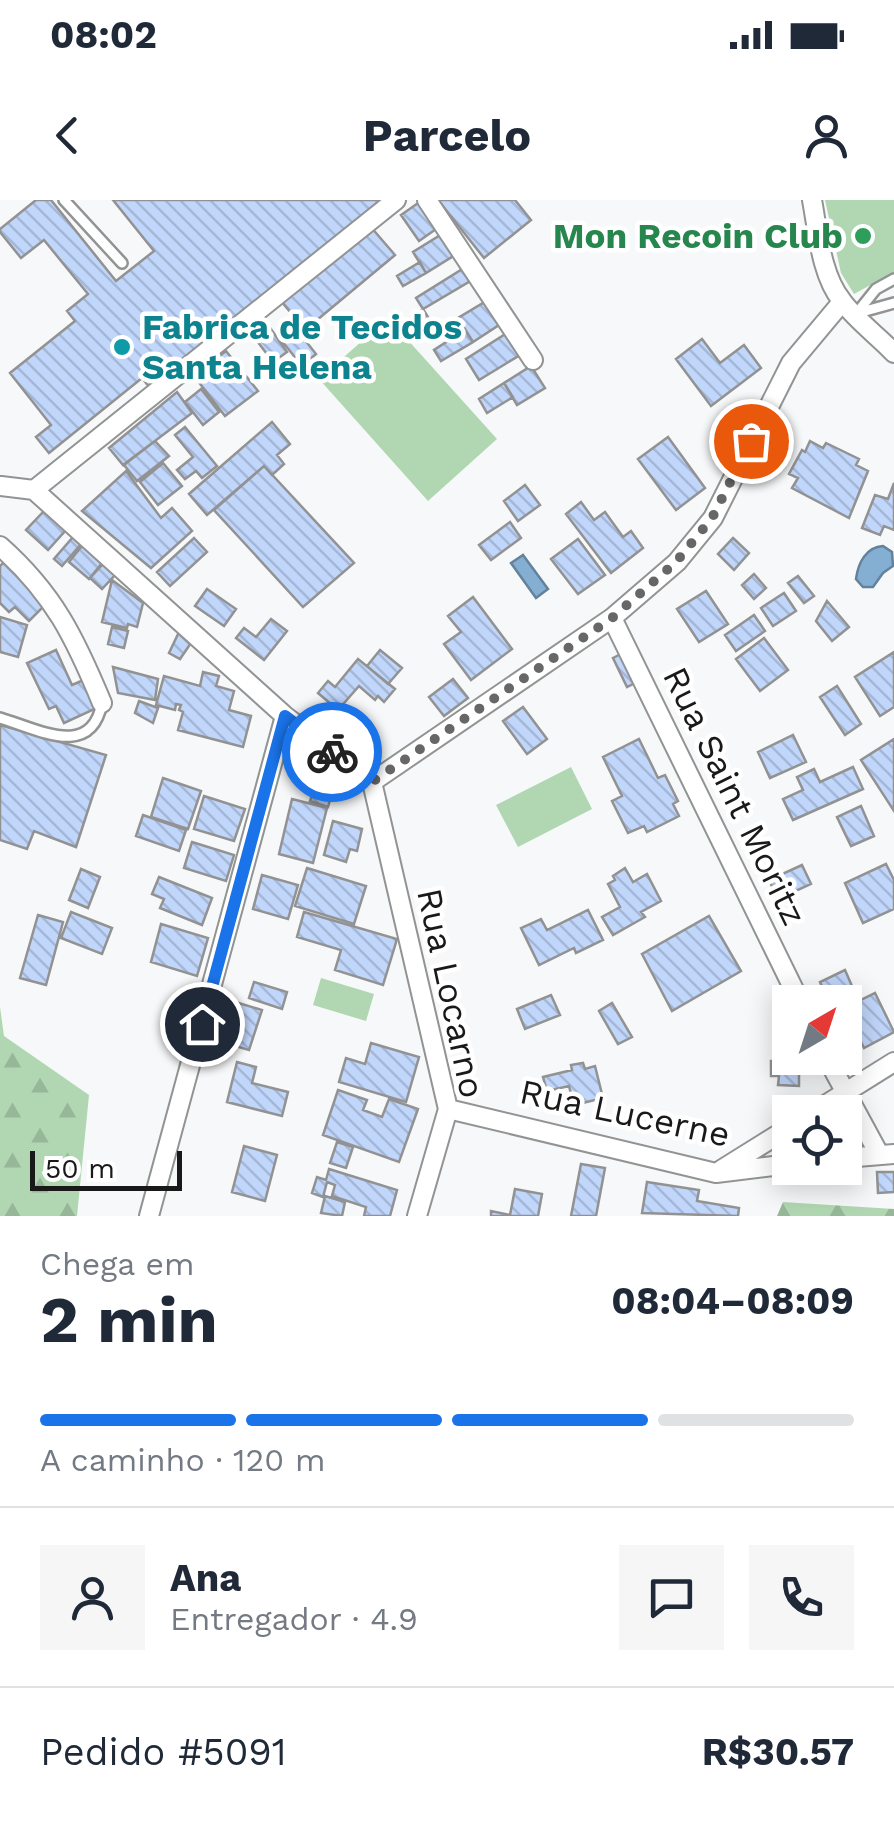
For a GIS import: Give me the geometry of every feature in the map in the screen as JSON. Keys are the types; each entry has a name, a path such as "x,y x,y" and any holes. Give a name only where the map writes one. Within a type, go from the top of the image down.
{"street":[{"path":"33,490 396,200"},
{"path":"427,200 533,360"},
{"path":"812,200 821,250 849,308 894,353"},
{"path":"1,489 33,490 285,716 372,782 612,618 676,562 704,530 791,363 849,308"},
{"path":"0,546 52,600 102,703"},
{"name":"Rua Saint Moritz","path":"612,618 792,985"},
{"path":"149,1216 285,716"},
{"name":"Rua Locarno","path":"372,782 448,1109 417,1216"},
{"path":"845,1094 894,1062"},
{"path":"836,1075 887,1154 862,1156"},
{"name":"Rua Lucerne","path":"448,1109 716,1172 772,1166"},
{"path":"716,1172 772,1139"}],"lane":[{"path":"64,200 122,263"},
{"path":"849,308 894,279"},
{"path":"849,308 894,303"},
{"path":"0,718 72,738 90,731 98,720 102,703"}],"green space":[{"name":"Mon Recoin Club","path":"825,200 894,200 894,272 854,294 841,273"},
{"path":"388,318 497,439 428,501 319,379"},
{"path":"571,767 592,809 518,847 496,805"},
{"path":"321,978 374,994 366,1021 313,1005"},
{"path":"0,1007 4,1036 89,1095 77,1216 0,1216"},
{"path":"783,1202 894,1209 894,1216 777,1216"}],"water":[{"path":"883,546 892,552 893,566 873,587 863,587 856,579 861,562 872,549"},
{"path":"523,555 548,589 536,598 511,563"}],"building":[{"name":"Fabrica de Tecidos Santa Helena","path":"36,200 51,200 116,281 154,251 113,200 386,200 150,388 142,378 49,453 36,437 51,425 10,373 75,321 67,311 88,294 44,240 21,258 0,232"},
{"name":"Fabrica de Tecidos Santa Helena","path":"438,200 515,200 531,220 484,258"},
{"path":"421,201 439,227 419,241 401,215"},
{"path":"370,226 395,255 305,330 281,301"},
{"path":"442,234 455,255 426,273 413,252"},
{"path":"420,262 426,273 403,286 397,276"},
{"path":"464,268 472,280 423,309 416,298"},
{"path":"488,300 502,323 473,342 458,318"},
{"path":"423,309 434,327 422,334 411,317"},
{"path":"266,322 287,352 273,362 251,333"},
{"path":"293,325 316,354 302,366 278,336"},
{"path":"465,330 473,342 441,361 434,350"},
{"path":"507,333 520,355 479,380 466,359"},
{"path":"702,339 720,363 744,345 761,368 711,406 676,359"},
{"path":"226,351 258,391 225,416 194,376"},
{"path":"531,366 545,388 517,405 504,383"},
{"path":"504,383 513,397 487,413 479,399"},
{"path":"201,389 219,412 203,425 185,402"},
{"path":"177,392 192,413 123,465 109,448"},
{"path":"272,422 290,444 277,455 284,464 272,475 264,466 207,515 189,494"},
{"path":"185,427 217,466 202,478 196,471 185,479 177,470 193,457 175,435"},
{"path":"668,437 705,488 676,510 638,459"},
{"path":"155,441 169,456 137,481 124,465"},
{"path":"810,441 823,448 826,443 859,459 856,465 868,471 849,518 792,488 798,478 789,474"},
{"path":"163,463 182,486 158,505 140,482"},
{"path":"264,466 354,563 303,607 214,510"},
{"path":"126,471 161,518 172,508 192,531 151,568 82,511"},
{"path":"894,483 894,530 884,526 880,535 862,528 875,495 888,499"},
{"path":"525,485 540,505 518,521 504,501"},
{"path":"581,502 594,520 605,512 623,537 631,531 643,548 611,573 566,514"},
{"path":"45,510 66,530 48,550 26,530"},
{"path":"510,522 521,538 491,560 479,545"},
{"path":"73,537 81,544 62,566 54,559"},
{"path":"194,538 207,552 170,586 157,572"},
{"path":"733,538 749,553 734,570 718,554"},
{"path":"578,539 605,575 578,594 551,559"},
{"path":"82,546 102,563 89,579 69,562"},
{"path":"7,559 49,601 29,621 15,607 9,612 0,603 0,566"},
{"path":"103,564 115,575 102,589 90,578"},
{"path":"754,574 766,588 754,599 742,585"},
{"path":"798,576 814,596 804,603 788,583"},
{"path":"112,580 143,603 137,627 102,622"},
{"path":"207,589 236,609 224,626 195,606"},
{"path":"706,591 728,624 699,642 677,609"},
{"path":"784,593 796,611 773,626 761,608"},
{"path":"473,597 512,649 471,680 444,644 461,632 448,616"},
{"path":"827,601 849,627 832,641 816,621"},
{"path":"754,615 765,631 736,651 725,635"},
{"path":"0,617 27,625 18,657 0,652"},
{"path":"271,619 287,631 264,660 236,638 244,628 256,637"},
{"path":"112,627 128,631 124,648 108,644"},
{"path":"180,630 193,640 180,659 169,653"},
{"path":"764,638 788,670 760,691 736,659"},
{"path":"56,650 72,685 86,679 99,707 64,723 56,706 49,709 27,663"},
{"path":"380,650 402,668 388,684 367,666"},
{"path":"894,652 894,707 880,716 855,677"},
{"path":"623,653 637,682 627,687 613,658"},
{"path":"358,659 395,689 384,702 378,696 375,700 359,686 338,710 318,693 328,681 335,687"},
{"path":"113,667 158,679 155,700 118,693"},
{"path":"203,672 219,676 216,686 234,691 229,710 251,716 243,747 178,730 181,705 176,704 175,710 156,705 164,676 200,686"},
{"path":"453,679 468,698 444,716 429,697"},
{"path":"837,686 861,724 845,735 820,697"},
{"path":"139,701 158,708 153,723 135,713"},
{"path":"523,707 547,739 527,754 503,721"},
{"path":"0,725 106,755 76,847 34,831 27,849 0,840"},
{"path":"793,735 806,762 770,778 758,752"},
{"path":"302,737 330,757 324,768 296,758"},
{"path":"639,739 658,778 665,775 678,801 673,804 679,816 647,832 644,826 628,833 612,801 622,796 603,757"},
{"path":"894,739 894,811 861,760"},
{"path":"853,767 863,789 793,820 783,799 803,790 797,777 814,769 820,782"},
{"path":"163,778 201,791 188,829 151,817"},
{"path":"315,787 332,793 328,807 310,801"},
{"path":"204,796 245,809 234,841 194,829"},
{"path":"292,799 327,808 313,863 279,854"},
{"path":"861,806 874,836 851,846 837,817"},
{"path":"143,815 186,830 179,851 136,836"},
{"path":"333,821 362,829 357,851 350,849 346,862 324,855"},
{"path":"192,842 234,855 226,881 184,868"},
{"path":"886,864 894,880 894,909 863,923 845,883"},
{"path":"802,865 811,884 778,899 769,880"},
{"path":"307,868 366,886 354,924 295,906"},
{"path":"625,868 633,882 647,874 661,901 641,912 645,917 613,935 602,917 620,907 608,884"},
{"path":"81,869 100,877 88,908 69,900"},
{"path":"262,875 298,885 288,919 253,909"},
{"path":"159,877 212,898 202,925 160,908 164,899 152,894"},
{"path":"588,910 603,940 576,953 574,948 539,965 521,928 541,919 547,930"},
{"path":"71,912 112,928 102,954 61,938"},
{"path":"304,912 397,939 383,985 335,970 341,950 297,937"},
{"path":"38,915 63,922 46,985 20,978"},
{"path":"709,916 741,971 672,1011 642,954"},
{"path":"161,924 208,938 197,976 151,962"},
{"path":"845,970 852,985 821,985 820,982"},
{"path":"254,982 287,992 282,1009 249,998"},
{"path":"875,993 894,1032 864,1048 862,1044 862,1000"},
{"path":"551,995 560,1015 525,1029 517,1009"},
{"path":"232,1001 262,1010 249,1050 228,1044 233,1029 223,1027"},
{"path":"612,1003 632,1037 618,1044 599,1011"},
{"path":"371,1043 419,1057 406,1102 339,1082 346,1058 365,1064"},
{"path":"771,1061 772,1075 799,1075 799,1086 778,1085 779,1076 771,1076"},
{"path":"237,1062 256,1067 252,1083 288,1092 282,1116 227,1102"},
{"path":"583,1063 585,1069 595,1066 603,1098 562,1108 559,1097 571,1094 569,1086 547,1091 543,1077"},
{"path":"338,1090 367,1100 363,1110 382,1117 389,1099 418,1109 399,1162 323,1135"},
{"path":"337,1142 353,1147 346,1168 330,1163"},
{"path":"244,1146 277,1155 265,1201 232,1192"},
{"path":"581,1164 605,1168 596,1216 571,1216"},
{"path":"329,1169 397,1190 390,1216 364,1216 366,1207 332,1196 335,1185 327,1182 323,1197 312,1193 317,1177 326,1180"},
{"path":"877,1172 894,1172 894,1192 878,1193"},
{"path":"647,1182 699,1190 697,1201 739,1208 738,1216 642,1213"},
{"path":"515,1189 542,1194 538,1216 491,1216 491,1211 510,1215"},
{"path":"325,1196 345,1202 342,1216 321,1213"}],"way so far":[{"path":"332,752 372,782 612,618 696,542 751,441"}],"place":[{"name":"Mon Recoin Club","path":"863,236"},
{"name":"Fabrica de Tecidos Santa Helena","path":"122,347"}],"route":[{"path":"202,1024 285,716 332,752"}]}
